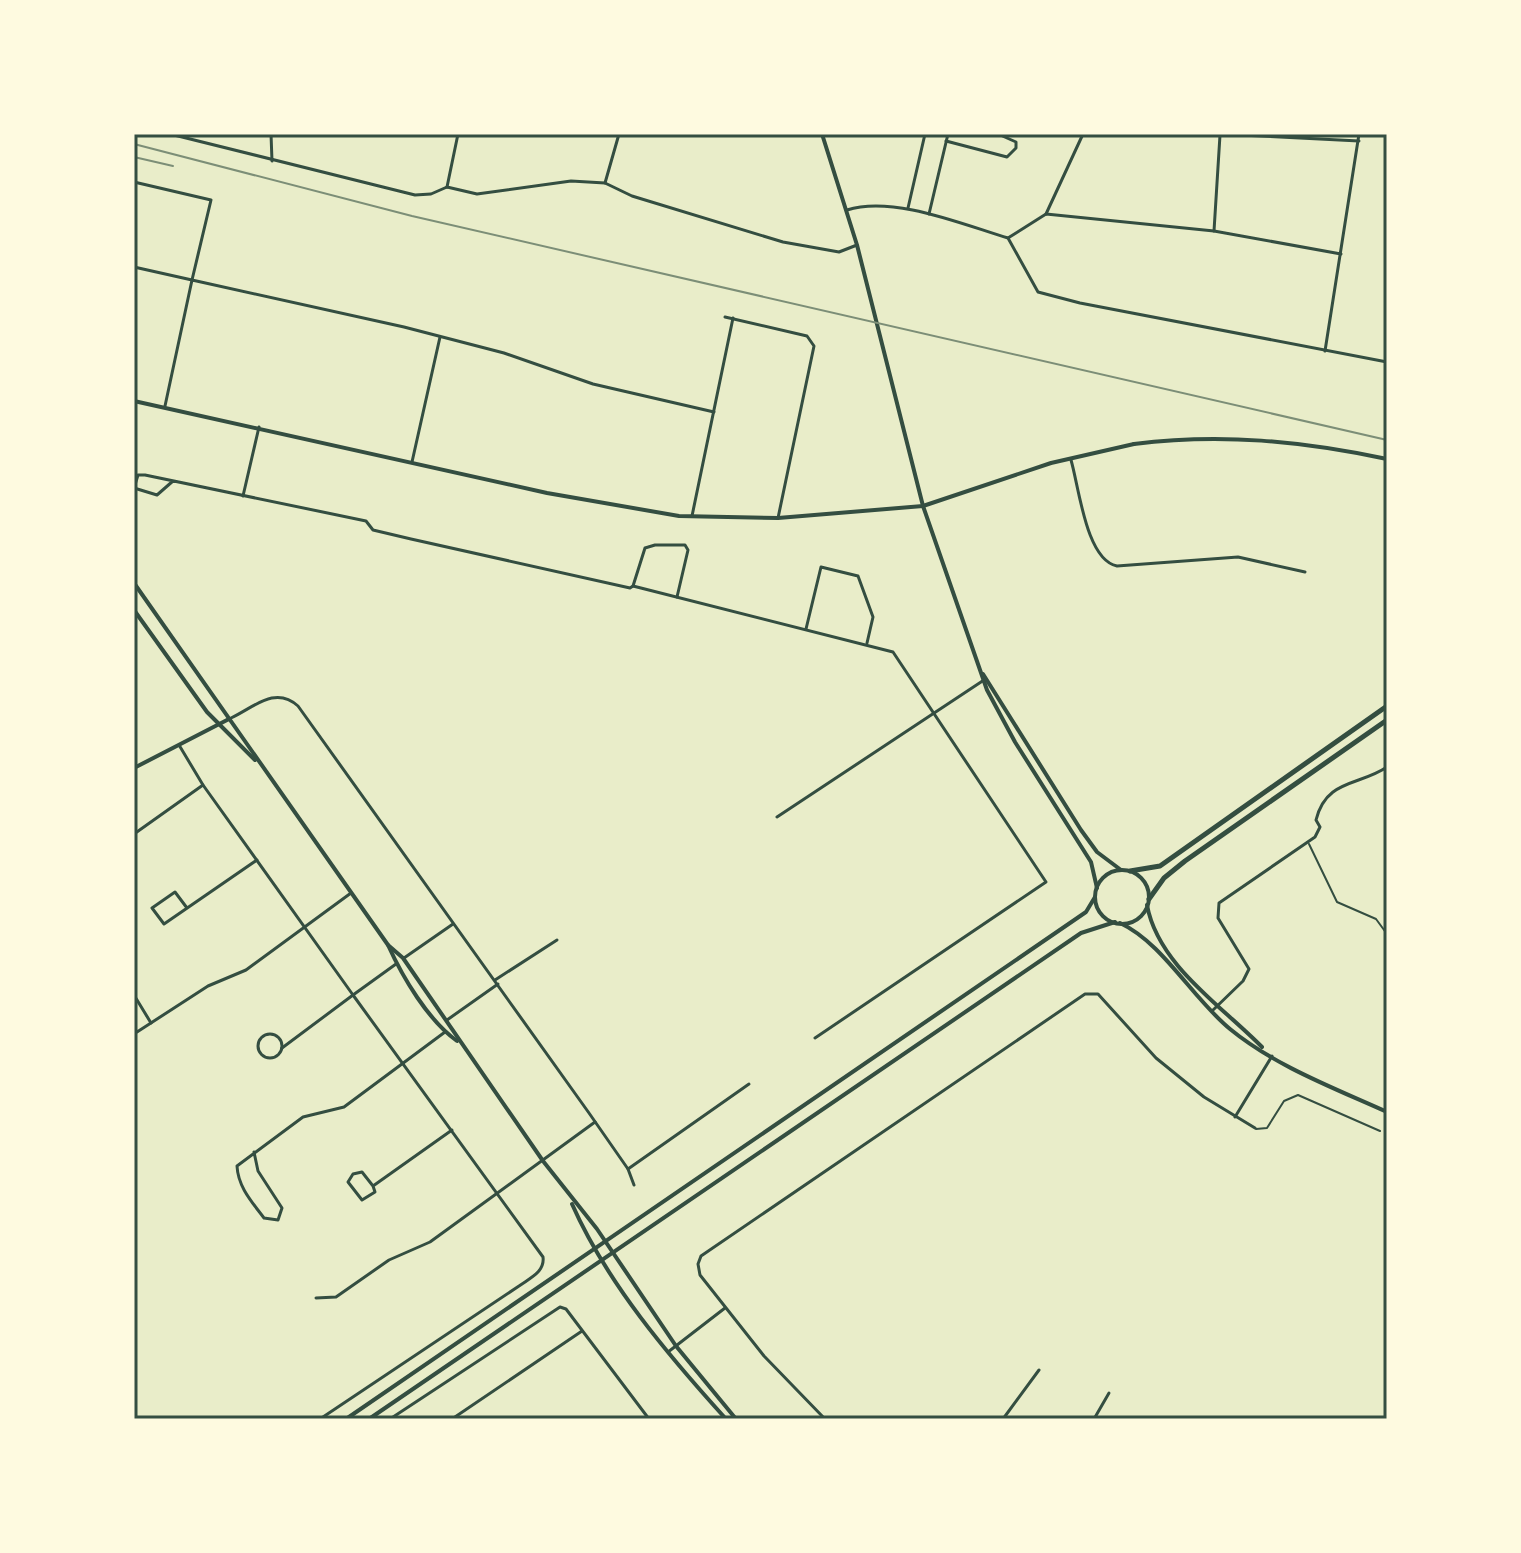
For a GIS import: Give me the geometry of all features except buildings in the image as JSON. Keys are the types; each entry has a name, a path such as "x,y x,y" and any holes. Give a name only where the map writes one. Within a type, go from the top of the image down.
{"main road":[{"path":"822,134 857,245 923,506 981,672 1081,830 1097,852 1121,870"},
{"path":"134,401 606,505 692,516 778,518 923,506 1071,458 1174,439 1276,439 1387,459"},
{"path":"134,583 388,945 396,964 445,1032 458,1042"},
{"path":"134,610 220,724 262,768"},
{"path":"985,679 1015,742 1091,862 1097,888"},
{"path":"346,1419 606,1244 1086,912 1104,876 1121,870 1160,866 1387,706"},
{"path":"134,768 231,718"},
{"path":"369,1419 1081,933 1140,917 1164,878 1185,861 1387,720"},
{"path":"1130,871 1144,882 1152,925 1166,948 1217,1006 1266,1052"},
{"path":"1095,897 1101,913 1141,934 1237,1034 1272,1056 1387,1112"},
{"path":"388,945 403,958 447,1020 458,1042 606,1244 676,1346 736,1419"},
{"path":"569,1197 596,1250 668,1352 726,1419"}],"street":[{"path":"170,134 415,195 431,194 447,187 477,194 571,181 605,183 632,196 783,242 839,252 857,245"},
{"path":"271,134 272,161"},
{"path":"447,187 458,134"},
{"path":"605,183 619,134"},
{"path":"908,210 925,134"},
{"path":"929,214 948,134"},
{"path":"946,141 1007,157 1016,148 1016,142 998,134"},
{"path":"1008,238 1046,214 1083,134"},
{"path":"1214,231 1220,134 1359,141"},
{"path":"1325,351 1359,134"},
{"path":"134,182 211,200 165,406"},
{"path":"847,210 862,206 908,210 1008,238 1038,292 1387,362"},
{"path":"1046,214 1214,231 1341,254"},
{"path":"134,267 440,337 504,353 593,384 714,412"},
{"path":"725,317 807,336 814,346 778,518"},
{"path":"692,516 733,318"},
{"path":"412,462 440,337"},
{"path":"243,496 259,427"},
{"path":"1071,458 1089,535 1097,553 1106,563 1117,566 1238,557 1305,572"},
{"path":"173,481 157,495 134,488 138,475 173,481 366,521 373,530 630,588 633,586 867,643 886,648 896,655 1046,882 815,1038"},
{"path":"633,586 645,548 685,545 688,550 677,597"},
{"path":"806,629 821,567 858,576 873,617 867,643"},
{"path":"777,817 985,679"},
{"path":"231,718 270,698 283,697 294,702 595,1122 628,1169 634,1185"},
{"path":"179,745 203,785 543,1257 541,1270 320,1419"},
{"path":"1212,1011 1243,981 1249,969 1218,918 1219,903 1308,843 1319,832 1317,817 1330,792 1346,782 1377,774 1387,767"},
{"path":"134,834 203,785"},
{"path":"187,908 175,892 152,908 164,924 257,860"},
{"path":"134,1028 137,1032 208,986 246,970 351,893"},
{"path":"403,958 453,924"},
{"path":"447,1020 557,940"},
{"path":"282,1048 280,1039 274,1034 263,1036 259,1042 261,1053 268,1057 276,1056 282,1048 396,964"},
{"path":"825,1419 766,1358 700,1275 698,1264 701,1256 1089,993 1102,997 1135,1037 1193,1089 1255,1128"},
{"path":"134,995 151,1023"},
{"path":"254,1152 258,1171 282,1208 278,1220 264,1218 238,1177 237,1166 254,1152 303,1117 344,1107 445,1032"},
{"path":"1235,1117 1272,1056"},
{"path":"628,1169 749,1084"},
{"path":"316,1298 336,1297 389,1260 430,1242 595,1122"},
{"path":"373,1186 452,1130"},
{"path":"362,1172 373,1186 375,1192 362,1200 348,1182 353,1174 362,1172"},
{"path":"668,1352 727,1307"},
{"path":"390,1419 553,1309 566,1309 649,1419"},
{"path":"452,1419 582,1331"},
{"path":"1003,1419 1039,1370"},
{"path":"1094,1419 1109,1393"}],"lane":[{"path":"1308,843 1337,902 1376,919 1387,934"},
{"path":"1255,1128 1267,1128 1284,1101 1298,1095 1380,1131"}],"railway":[{"path":"134,144 412,216 1387,440"},
{"path":"134,157 173,166"}]}
